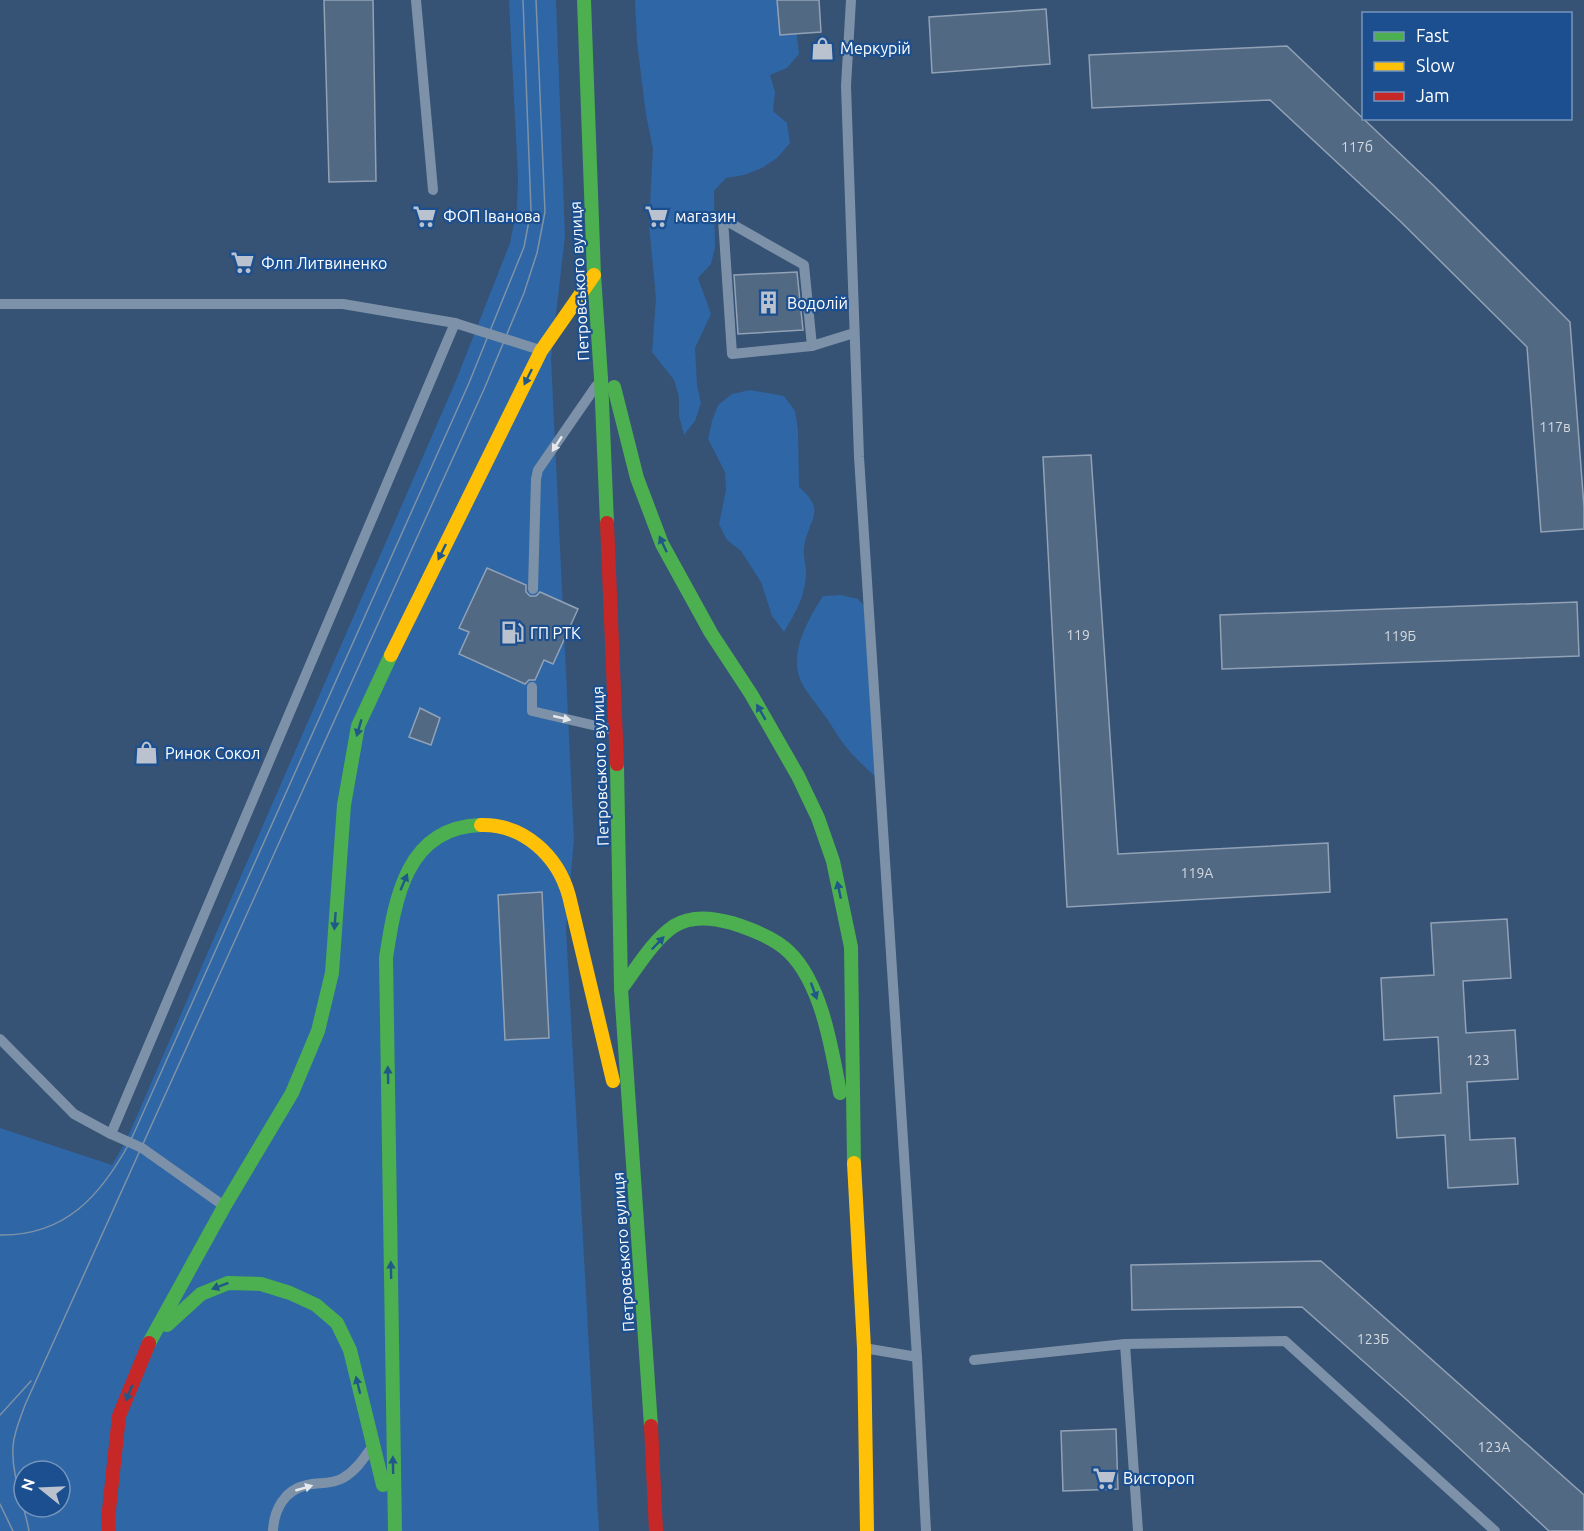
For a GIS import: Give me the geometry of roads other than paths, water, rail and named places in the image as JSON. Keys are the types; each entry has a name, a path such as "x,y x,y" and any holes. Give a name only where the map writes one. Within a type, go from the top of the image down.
{"main road":[{"name":"Петровського вулиця","path":"584,0 594,275 601,378 616,730 621,989 651,1421 656,1531"},
{"path":"109,1531 108,1518 119,1416 151,1339 224,1207 292,1093 318,1031 332,973 344,805 358,726 384,668 541,351 594,275"},
{"path":"594,275 617,403 637,478 662,544 711,633 751,694 798,776 818,818 833,861 851,947 854,1187 864,1348 867,1531"},
{"path":"394,1528 387,958 396,902 419,853 437,837 457,829 481,824 514,830 535,844 549,858 563,879 593,993 633,1166"},
{"path":"621,989 651,950 675,926 700,918 723,920 762,934 791,953 812,984 835,1064 854,1187"},
{"path":"151,1339 201,1294 228,1283 261,1284 290,1293 316,1305 337,1323 350,1350 394,1528"}],"lane":[{"path":"416,0 433,190"},
{"path":"851,0 846,86 859,457 917,1357 926,1531"},
{"path":"812,346 804,265 723,219 732,354 812,346 854,333"},
{"path":"0,304 343,304 455,323 541,351"},
{"path":"111,1134 455,323"},
{"path":"533,589 538,470 601,378"},
{"path":"532,687 532,711 616,730"},
{"path":"0,1039 74,1114 142,1148 224,1207"},
{"path":"974,1360 1125,1344 1285,1341 1495,1531"},
{"path":"1125,1344 1138,1531"},
{"path":"864,1348 917,1357"},
{"path":"273,1531 274,1517 281,1502 292,1491 307,1485 324,1484 342,1479 357,1467 373,1446"}],"tram line":[{"path":"0,1235 44,1228 79,1209 107,1179 130,1142 469,383 524,247 531,210 523,0"},
{"path":"29,1531 13,1457 15,1436 25,1405 485,387 524,293 537,253 545,212 536,0"},
{"path":"0,1415 31,1381"},
{"path":"0,1504 13,1531"}],"place":[{"name":"Меркурій","path":"822,48"},
{"name":"ФОП Іванова","path":"425,216"},
{"name":"магазин","path":"657,216"},
{"name":"Флп Литвиненко","path":"243,263"},
{"name":"Водолій","path":"769,303"},
{"name":"ГП РТК","path":"512,633"},
{"name":"Ринок Сокол","path":"147,753"},
{"name":"Вистороп","path":"1105,1478"}]}
